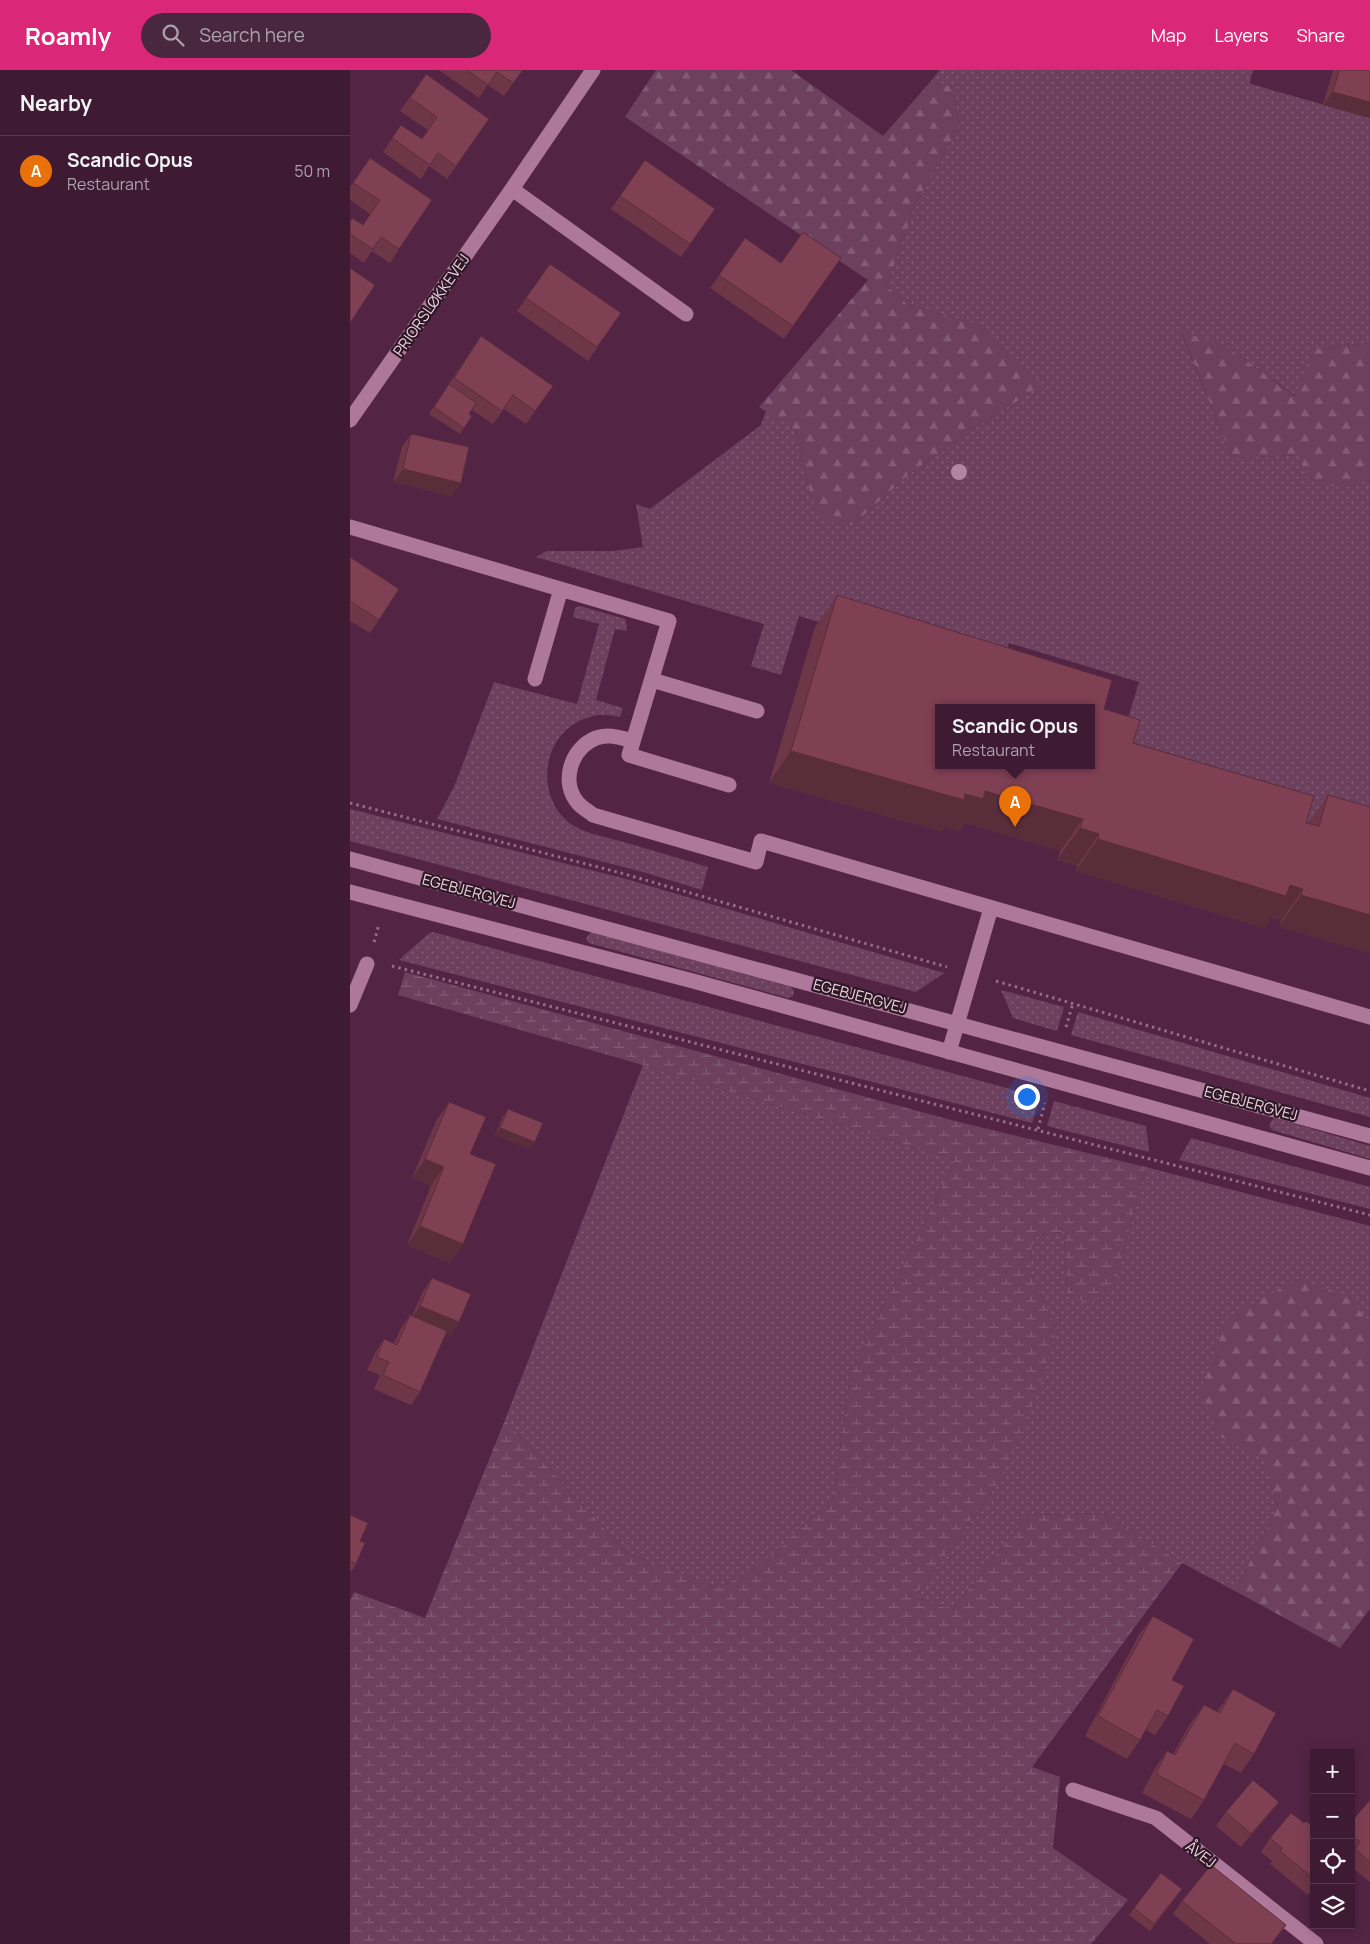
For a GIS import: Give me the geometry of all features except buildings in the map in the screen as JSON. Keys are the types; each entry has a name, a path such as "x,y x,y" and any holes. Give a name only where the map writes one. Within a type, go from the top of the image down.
{"street":[{"name":"PRIORSLØKKEVEJ","path":"350,420 593,70"},
{"path":"512,189 686,314"},
{"path":"350,527 669,621 629,755 729,785"},
{"path":"535,679 561,589"},
{"path":"652,680 757,711"},
{"path":"633,741 616,736 596,738 580,748 570,766 569,785 578,803 593,815 756,862 762,841 1370,1017"},
{"name":"EGEBJERGVEJ","path":"350,859 1370,1136"},
{"name":"EGEBJERGVEJ","path":"350,892 692,981 1370,1168"},
{"path":"949,1052 991,908"},
{"path":"350,1005 367,964"},
{"name":"ÅVEJ","path":"1073,1790 1156,1818 1316,1944"}],"path":[{"path":"350,803 621,873 1370,1091"},
{"path":"373,943 385,901"},
{"path":"388,965 1370,1215"}],"green space":[{"path":"656,70 791,70 883,136 930,82 951,86 960,124 913,210 887,286 907,304 975,324 1041,386 985,421 909,474 853,525 825,521 811,498 795,430 759,407 868,280 625,117"},
{"path":"940,70 1253,70 1251,84 1370,118 1370,343 1314,349 1296,396 1230,349 1181,332 1232,458 1298,455 1342,488 1370,480 1370,846 1111,775 1139,682 1009,643 999,677 799,616 781,675 751,666 764,624 536,557 547,551 614,551 643,547 636,504 650,509 761,425 766,411 795,430 811,498 853,525 909,474 985,421 1040,386 975,324 907,304 887,286 913,210 960,124 951,86 930,82"},
{"path":"1181,331 1230,349 1295,396 1314,349 1370,343 1370,480 1342,488 1309,481 1298,455 1232,458"},
{"path":"580,606 625,619 626,631 615,629 596,700 623,708 620,717 597,715 590,717 574,724 562,734 548,762 547,778 550,794 556,808 572,825 592,834 708,867 702,890 643,872 437,819 454,787 494,682 577,704 599,624 573,617 575,608"},
{"path":"350,809 626,879 944,973 916,992 350,841"},
{"path":"433,932 1040,1097 1032,1123 399,960 428,934"},
{"path":"592,932 791,987 794,991 793,996 788,998 589,943 586,939"},
{"path":"405,972 955,1121 1146,1167 1116,1281 1090,1304 1067,1294 1064,1232 1032,1236 1031,1273 1057,1329 1038,1391 998,1484 915,1597 952,1610 1028,1515 1104,1513 1182,1563 1032,1767 1060,1777 1053,1848 1128,1900 1091,1944 350,1944 350,1601 354,1592 425,1618 505,1420 627,1553 718,1588 758,1567 833,1499 850,1375 955,1160 643,1065 398,995"},
{"path":"1001,990 1064,1007 1057,1031 1013,1018"},
{"path":"1078,1012 1370,1098 1370,1117 1071,1035"},
{"path":"643,1065 955,1160 850,1375 833,1499 758,1567 718,1588 627,1553 505,1420"},
{"path":"1054,1101 1146,1126 1149,1152 1047,1126"},
{"path":"1275,1118 1370,1146 1370,1159 1272,1130 1269,1126"},
{"path":"1191,1138 1370,1187 1370,1209 1179,1160"},
{"path":"1146,1167 1370,1226 1370,1324 1348,1295 1219,1436 1266,1460 1277,1508 1235,1591 1182,1563 1104,1513 1028,1515 952,1610 915,1597 998,1484 1057,1329 1031,1273 1032,1236 1064,1232 1067,1294 1116,1281"},
{"path":"1297,1280 1348,1295 1370,1324 1370,1609 1340,1648 1235,1591 1277,1508 1266,1461 1219,1436 1200,1390 1229,1316"}],"place":[{"name":"Scandic Opus","path":"1015,827"}]}
